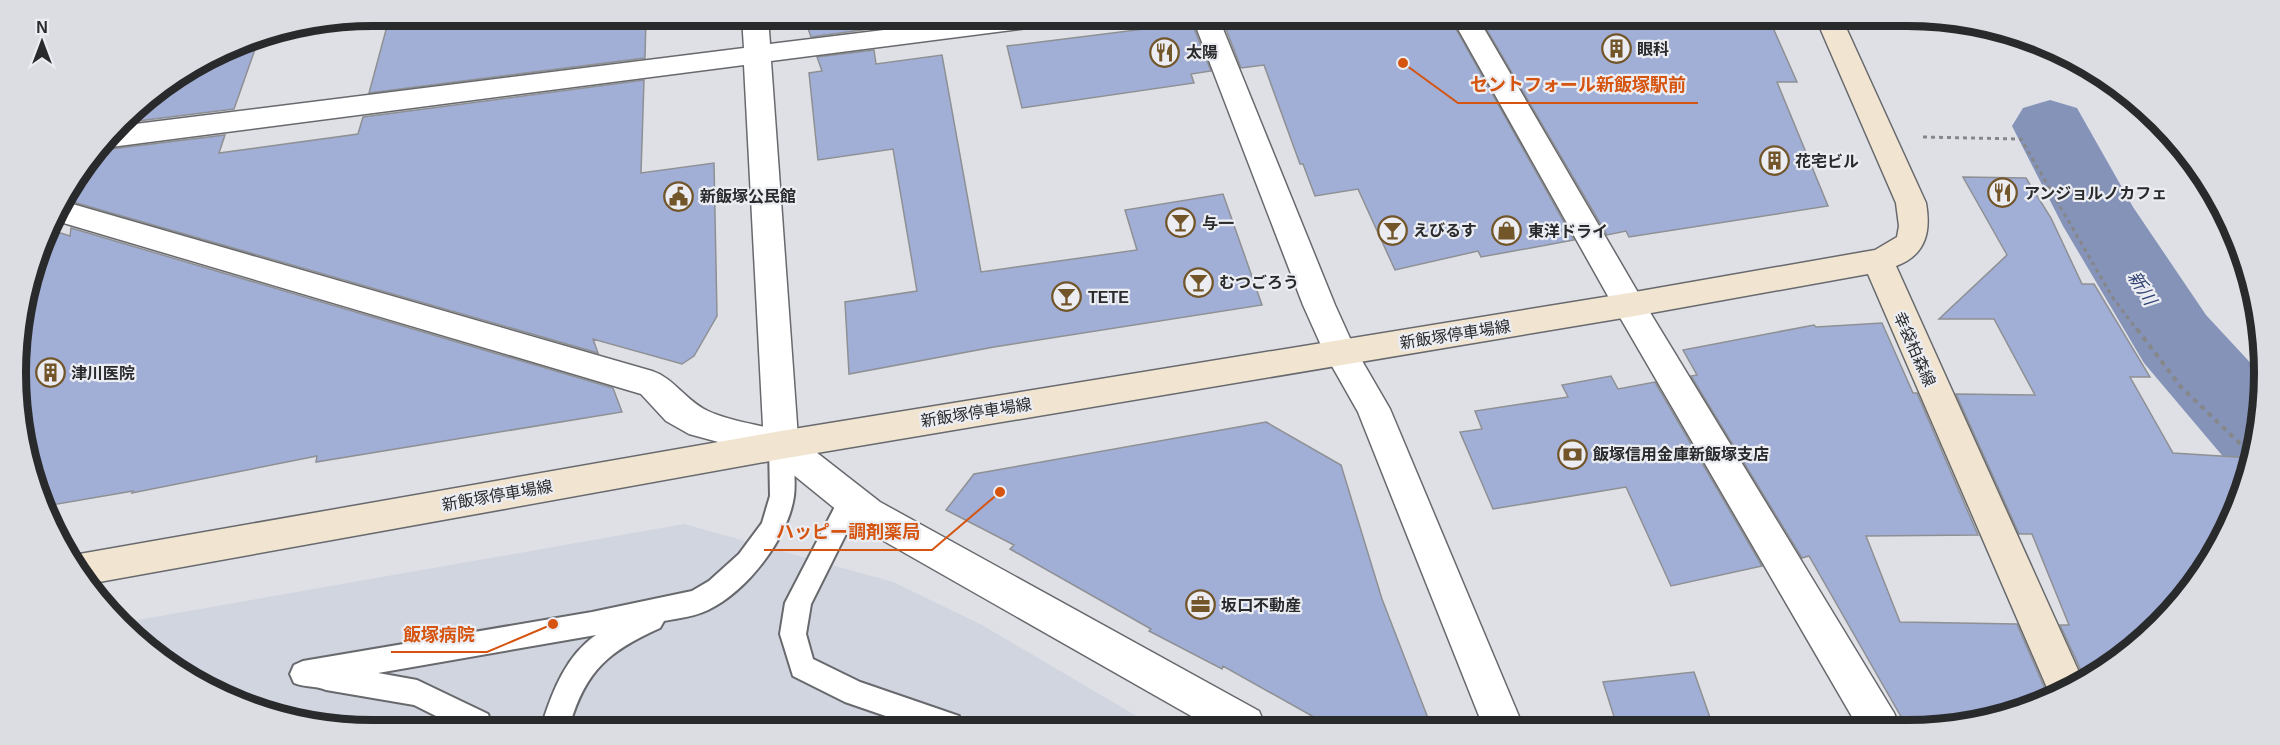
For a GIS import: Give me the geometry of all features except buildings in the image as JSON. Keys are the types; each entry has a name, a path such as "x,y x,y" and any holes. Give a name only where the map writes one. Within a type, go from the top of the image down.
{"main road":[{"path":"1832,26 1911,203 1915,224 1911,243 1899,254 1878,261"},
{"name":"新飯塚停車場線","path":"86,568 781,445 1629,305 1878,261"},
{"name":"幸袋柏森線","path":"1878,261 2064,682"}],"street":[{"path":"755,26 781,445"},
{"path":"119,136 981,26"},
{"path":"1209,26 1340,352 1373,409 1501,720"},
{"path":"1469,26 1629,305 1876,720"},
{"path":"64,213 652,384 678,411 701,424 781,445 867,513 1236,720"}],"lane":[{"path":"557,720 575,673 597,648 638,625 702,601 740,569 761,545 772,529 782,498 781,445"},
{"path":"851,500 798,603 794,634 802,667 854,693 937,720"},
{"path":"472,720 417,693 357,681 303,674 592,624 702,601"}],"path":[{"path":"1923,137 2021,139 2113,298 2181,387 2246,449"}],"shaded area":[{"path":"684,524 893,582 982,625 1144,720 372,720 327,717 283,708 219,684 161,648 131,621"}],"water":[{"path":"2032,131 2073,133 2160,279 2217,353 2254,393 2249,435 2182,365 2142,314"}],"waterway":[{"name":"新川","path":"2050,126 2103,226 2175,339 2251,425"}],"place":[{"name":"眼科","path":"1616,49"},
{"name":"太陽","path":"1165,52"},
{"name":"セントフォール新飯塚駅前","path":"1403,63"},
{"name":"花宅ビル","path":"1774,161"},
{"name":"アンジョルノカフェ","path":"2003,193"},
{"name":"新飯塚公民館","path":"679,196"},
{"name":"与一","path":"1181,223"},
{"name":"えびるす","path":"1392,230"},
{"name":"東洋ドライ","path":"1507,231"},
{"name":"むつごろう","path":"1198,282"},
{"name":"TETE","path":"1067,297"},
{"name":"津川医院","path":"50,373"},
{"name":"飯塚信用金庫新飯塚支店","path":"1572,454"},
{"name":"ハッピー調剤薬局","path":"1000,492"},
{"name":"坂口不動産","path":"1200,605"},
{"name":"飯塚病院","path":"553,624"}]}
